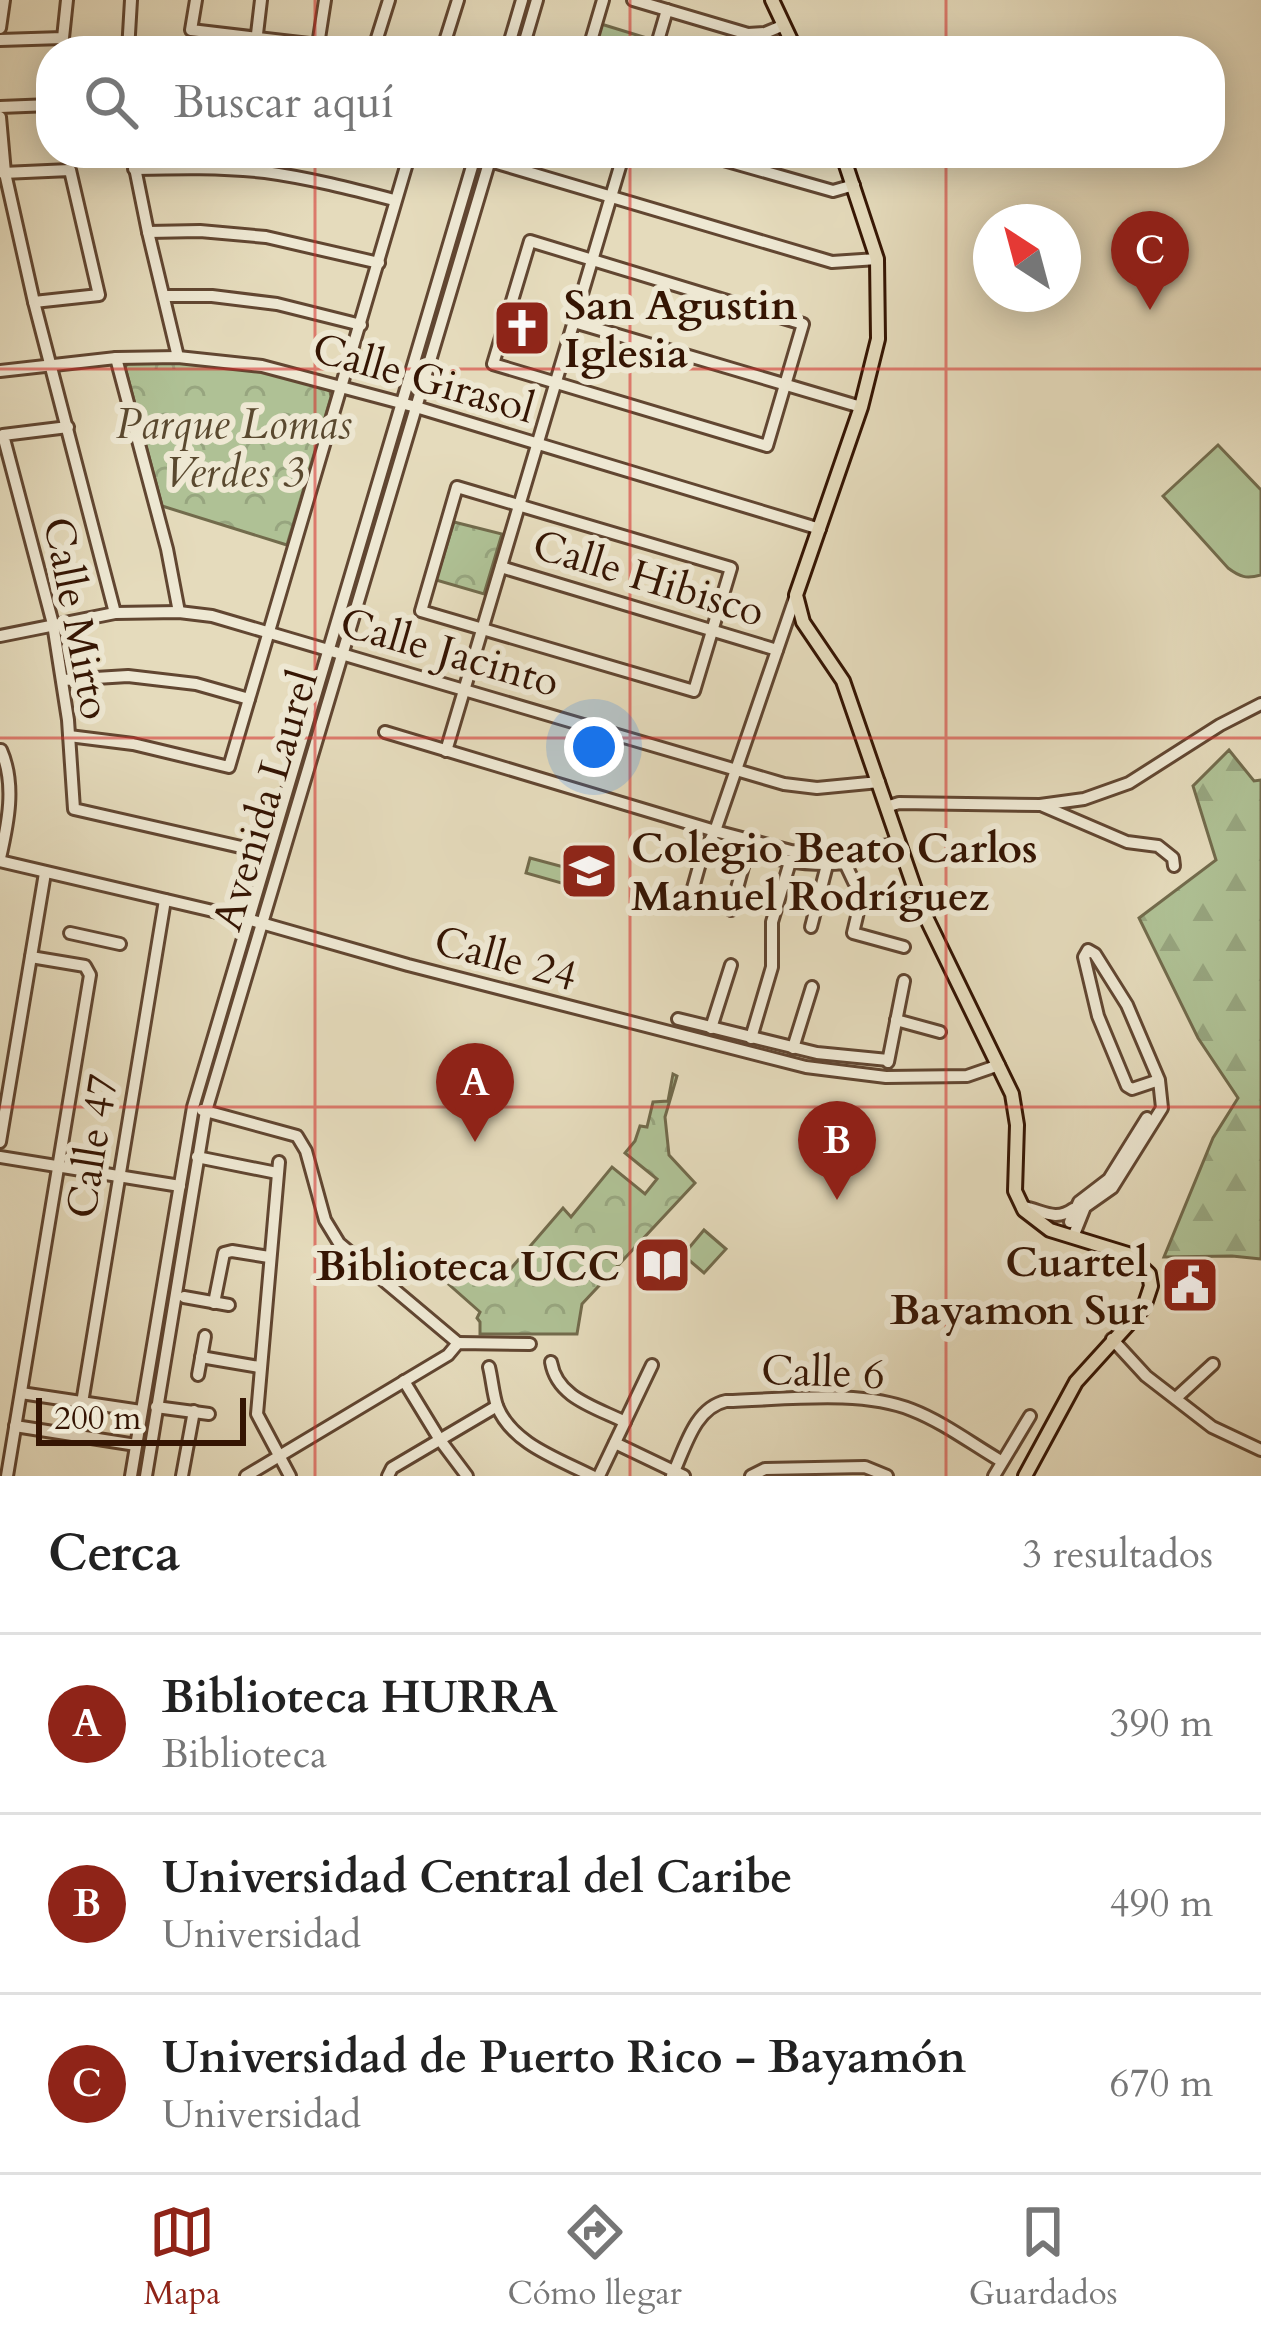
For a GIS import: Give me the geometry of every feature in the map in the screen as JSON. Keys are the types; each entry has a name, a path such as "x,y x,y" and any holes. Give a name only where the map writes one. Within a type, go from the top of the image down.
{"main road":[{"path":"772,0 789,36"},
{"path":"848,168 877,260 878,339 861,407 796,595 803,622 843,681 921,907 1012,1094 1017,1125 1015,1191 1023,1207 1050,1229 1128,1254 1149,1274 1151,1286 1144,1306 1076,1382 1024,1476"}],"street":[{"path":"0,28 4,0"},
{"path":"63,36 67,0"},
{"path":"129,36 131,0"},
{"path":"196,0 191,30 218,36"},
{"path":"256,36 261,0"},
{"path":"319,36 325,0"},
{"path":"378,36 389,0"},
{"path":"438,0 457,3 447,36"},
{"path":"511,36 522,0"},
{"path":"526,36 537,0"},
{"path":"592,36 603,0"},
{"path":"633,0 748,34 784,25"},
{"path":"659,36 667,10"},
{"path":"0,40 36,39"},
{"path":"0,106 36,105"},
{"path":"0,117 3,173 115,613"},
{"path":"167,168 134,169 178,357"},
{"path":"213,168 265,172 394,200"},
{"path":"69,736 133,744 229,767 405,168"},
{"name":"Avenida Laurel","path":"131,1476 178,1186 247,919 468,168"},
{"name":"Avenida Laurel","path":"146,1476 197,1157 199,1109 261,923 488,168"},
{"path":"525,168 832,262 877,260"},
{"path":"446,751 619,168"},
{"path":"752,168 832,191 854,185"},
{"path":"3,173 70,170 99,295 34,302"},
{"path":"148,232 266,237 379,263"},
{"path":"530,242 592,261 803,324 766,446 493,364 530,242"},
{"path":"165,296 278,304 361,325"},
{"path":"574,322 861,407"},
{"name":"Calle Girasol","path":"0,371 116,358 178,357 262,366 416,407 820,529"},
{"path":"116,358 179,612"},
{"name":"Calle Mirto","path":"68,427 4,435 53,624 74,808 267,853"},
{"path":"458,488 731,568 694,691 483,628 421,611 458,488"},
{"name":"Calle Hibisco","path":"501,567 777,650"},
{"path":"693,888 796,595"},
{"name":"Calle Jacinto","path":"0,636 115,613 212,616 784,784 817,788 879,782"},
{"path":"62,680 128,676 196,684 249,698"},
{"path":"886,807 899,803 1040,805 1084,799 1129,783 1261,704"},
{"path":"385,732 712,836 747,852 790,862 845,863 863,891 853,933 904,946"},
{"path":"0,734 10,819 0,860"},
{"path":"1040,805 1127,842 1158,847 1173,858 1174,866"},
{"path":"712,836 791,851 835,853 897,844"},
{"path":"731,910 747,852"},
{"name":"Calle 24","path":"0,860 247,919 806,1067 886,1077 967,1076 999,1065"},
{"path":"751,1038 772,967 772,922 790,862"},
{"path":"811,928 827,865"},
{"path":"0,1142 45,873"},
{"name":"Calle 47","path":"82,1403 165,900"},
{"path":"70,933 120,944"},
{"path":"7,1476 90,975 85,966 92,938"},
{"path":"1069,1236 1089,1204 1112,1188 1161,1103 1159,1080 1127,1005 1088,950 1084,957 1098,1016 1127,1086 1132,1090 1159,1080"},
{"path":"31,957 85,966"},
{"path":"711,1028 730,965"},
{"path":"886,1077 904,981"},
{"path":"793,1048 812,987"},
{"path":"678,1019 793,1048 888,1060"},
{"path":"896,1020 940,1032"},
{"path":"1069,1236 1082,1198 1106,1182 1161,1103"},
{"path":"199,1109 297,1136 306,1151 325,1220 340,1243 458,1343 530,1344"},
{"path":"0,1157 192,1186"},
{"path":"197,1157 278,1168 257,1414 290,1476"},
{"path":"1023,1207 1053,1216 1076,1207"},
{"path":"214,1303 224,1253 269,1256"},
{"path":"184,1297 229,1305"},
{"path":"198,1375 205,1336"},
{"path":"1112,1339 1146,1376 1212,1427 1261,1450"},
{"path":"246,1476 448,1355 458,1343"},
{"path":"201,1358 259,1367"},
{"path":"550,1362 553,1377 565,1393 625,1422"},
{"path":"1176,1398 1213,1364"},
{"path":"489,1367 497,1406 508,1425 526,1442 595,1476 652,1365"},
{"path":"404,1381 467,1476"},
{"path":"21,1393 141,1411"},
{"name":"Calle 6","path":"676,1474 701,1414 726,1401 860,1398 887,1402 915,1411 1001,1461"},
{"path":"388,1476 392,1468 497,1406"},
{"path":"156,1407 209,1414"},
{"path":"182,1476 194,1412"},
{"path":"994,1476 1028,1415"},
{"path":"15,1426 136,1445"},
{"path":"615,1443 676,1474"},
{"path":"751,1476 765,1469 865,1467 887,1476"}],"green space":[{"path":"601,24 640,36 597,36"},
{"name":"Parque Lomas Verdes 3","path":"162,362 270,371 330,391 287,545 162,506 125,367"},
{"path":"1218,445 1261,490 1261,575 1243,576 1228,568 1163,496"},
{"path":"454,522 502,534 484,594 436,580"},
{"path":"1229,750 1254,781 1261,780 1261,1259 1164,1257 1213,1138 1238,1098 1198,1038 1139,918 1216,860 1193,786"},
{"path":"530,858 590,874 586,890 526,873"},
{"path":"673,1074 677,1076 665,1117 669,1155 695,1183 582,1304 577,1334 480,1334 480,1312 436,1273 448,1265 480,1284 496,1266 507,1273 563,1208 571,1217 612,1167 645,1194 657,1179 625,1153 640,1126 647,1127 653,1102 668,1101"},
{"path":"704,1230 726,1249 704,1273 683,1255"}],"place":[{"name":"Universidad de Puerto Rico - Bayamón","path":"1150,310"},
{"name":"San Agustin Iglesia","path":"522,328"},
{"name":"Colegio Beato Carlos Manuel Rodríguez","path":"589,871"},
{"name":"Biblioteca HURRA","path":"475,1142"},
{"name":"Universidad Central del Caribe","path":"837,1200"},
{"name":"Biblioteca UCC","path":"662,1265"},
{"name":"Cuartel Bayamon Sur","path":"1190,1285"}]}
